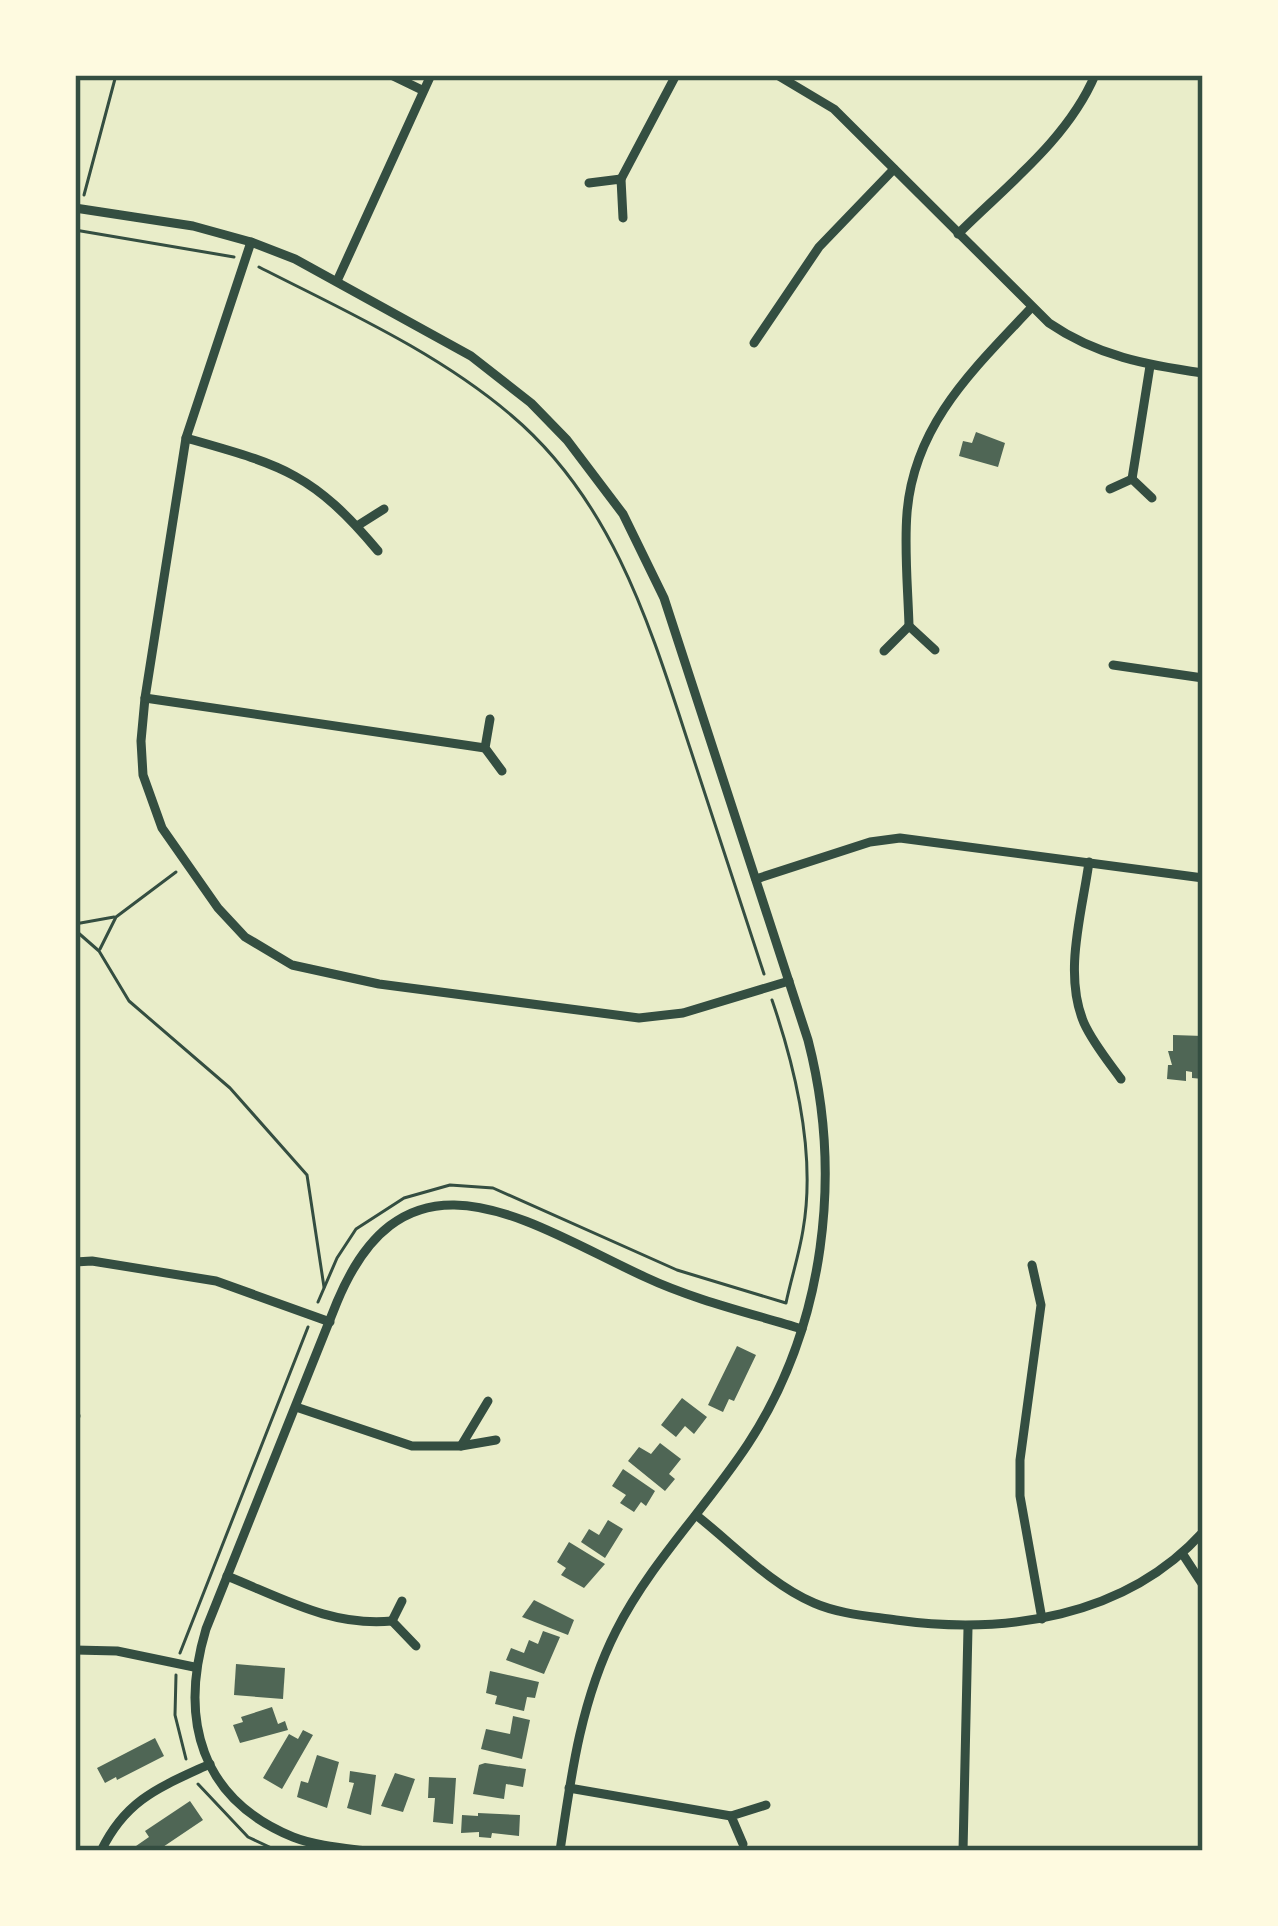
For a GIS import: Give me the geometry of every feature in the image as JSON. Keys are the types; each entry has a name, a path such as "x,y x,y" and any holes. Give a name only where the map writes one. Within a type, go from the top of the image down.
{"street":[{"path":"391,75 422,90"},
{"path":"337,281 430,75"},
{"path":"623,218 621,179 676,75"},
{"path":"777,75 833,109 1031,308 1082,344 1150,366 1203,374"},
{"path":"804,89 812,75"},
{"path":"958,234 1060,132 1084,100 1095,75"},
{"path":"754,343 819,247 894,170"},
{"path":"589,183 621,179"},
{"path":"77,208 193,226 251,242 337,281 492,371 559,430 606,488 664,598 813,1062 825,1154 820,1244 802,1329 762,1421 651,1572 614,1635 588,1699 560,1851"},
{"path":"251,242 186,438 145,698 141,741 148,798 186,864 245,937 271,956 321,974 639,1018 683,1013 789,981"},
{"path":"884,651 909,626 907,518 921,451 950,397 1031,308"},
{"path":"1132,479 1150,366"},
{"path":"186,438 291,471 316,487 378,551"},
{"path":"1110,489 1132,479"},
{"path":"1132,479 1152,498"},
{"path":"357,526 384,509"},
{"path":"909,626 935,650"},
{"path":"1113,665 1203,678"},
{"path":"145,698 485,748"},
{"path":"490,719 485,748 502,772"},
{"path":"756,879 870,842 900,838 1203,878"},
{"path":"1089,862 1075,967 1077,1001 1089,1033 1121,1079"},
{"path":"367,1851 298,1839 264,1822 227,1790 210,1764 197,1736 192,1706 194,1667 227,1576 350,1270 371,1242 414,1213 459,1204 487,1206 680,1291 802,1329"},
{"path":"75,1262 216,1281 329,1322"},
{"path":"1032,1265 1041,1304 1020,1460 1020,1496 1042,1619"},
{"path":"461,1446 488,1401"},
{"path":"296,1407 412,1446 496,1440"},
{"path":"696,1515 814,1603 861,1615 968,1628 1042,1619 1090,1605 1143,1581 1203,1532"},
{"path":"1182,1553 1203,1585"},
{"path":"227,1576 333,1619 363,1624 392,1621"},
{"path":"392,1621 402,1601"},
{"path":"392,1621 416,1646"},
{"path":"963,1851 968,1628"},
{"path":"75,1650 117,1651 194,1667"},
{"path":"101,1851 116,1822 143,1796 210,1764"},
{"path":"569,1788 731,1816 766,1805"},
{"path":"731,1816 743,1844"}],"path":[{"path":"77,208 116,75"},
{"path":"75,927 116,917 186,864"},
{"path":"99,950 116,917"},
{"path":"75,927 99,950 129,1001 230,1088 307,1174 325,1288"}],"building":[{"path":"976,432 1005,443 998,467 959,456 963,441 972,443"},
{"path":"1173,1035 1203,1036 1203,1079 1192,1078 1192,1072 1186,1071 1186,1081 1167,1079"},
{"path":"737,1346 756,1355 734,1401 729,1399 723,1412 708,1405"},
{"path":"682,1398 707,1417 694,1434 685,1426 676,1437 661,1425"},
{"path":"660,1443 681,1459 669,1474 675,1479 665,1491 628,1461 639,1447 651,1454"},
{"path":"623,1469 655,1491 646,1506 641,1502 634,1512 620,1503 626,1495 612,1486"},
{"path":"608,1520 623,1529 605,1558 581,1542 589,1529 599,1535"},
{"path":"569,1542 605,1564 584,1588 561,1575 566,1568 557,1562"},
{"path":"534,1600 574,1620 568,1635 522,1617"},
{"path":"543,1631 560,1637 544,1674 506,1660 511,1648 524,1653 529,1640 538,1644"},
{"path":"236,1664 285,1668 283,1699 234,1695"},
{"path":"490,1671 539,1682 535,1698 527,1697 524,1711 495,1704 497,1696 486,1693"},
{"path":"272,1707 278,1724 285,1721 288,1730 240,1743 233,1725 243,1722 241,1717"},
{"path":"513,1716 530,1720 522,1759 481,1749 486,1729 510,1734"},
{"path":"303,1730 313,1735 282,1789 263,1778 289,1734 298,1739"},
{"path":"155,1738 164,1756 105,1783 97,1768"},
{"path":"317,1755 339,1762 327,1808 297,1797 301,1781 308,1783"},
{"path":"479,1765 526,1769 523,1787 506,1784 504,1799 473,1794"},
{"path":"350,1771 376,1775 371,1815 347,1808 354,1783 349,1782"},
{"path":"395,1773 415,1779 403,1812 381,1806"},
{"path":"429,1777 456,1778 453,1824 433,1822 435,1798 428,1798"},
{"path":"190,1801 203,1820 157,1851 139,1851 136,1846 149,1837 145,1831"},
{"path":"462,1815 520,1815 519,1836 461,1833"}]}
